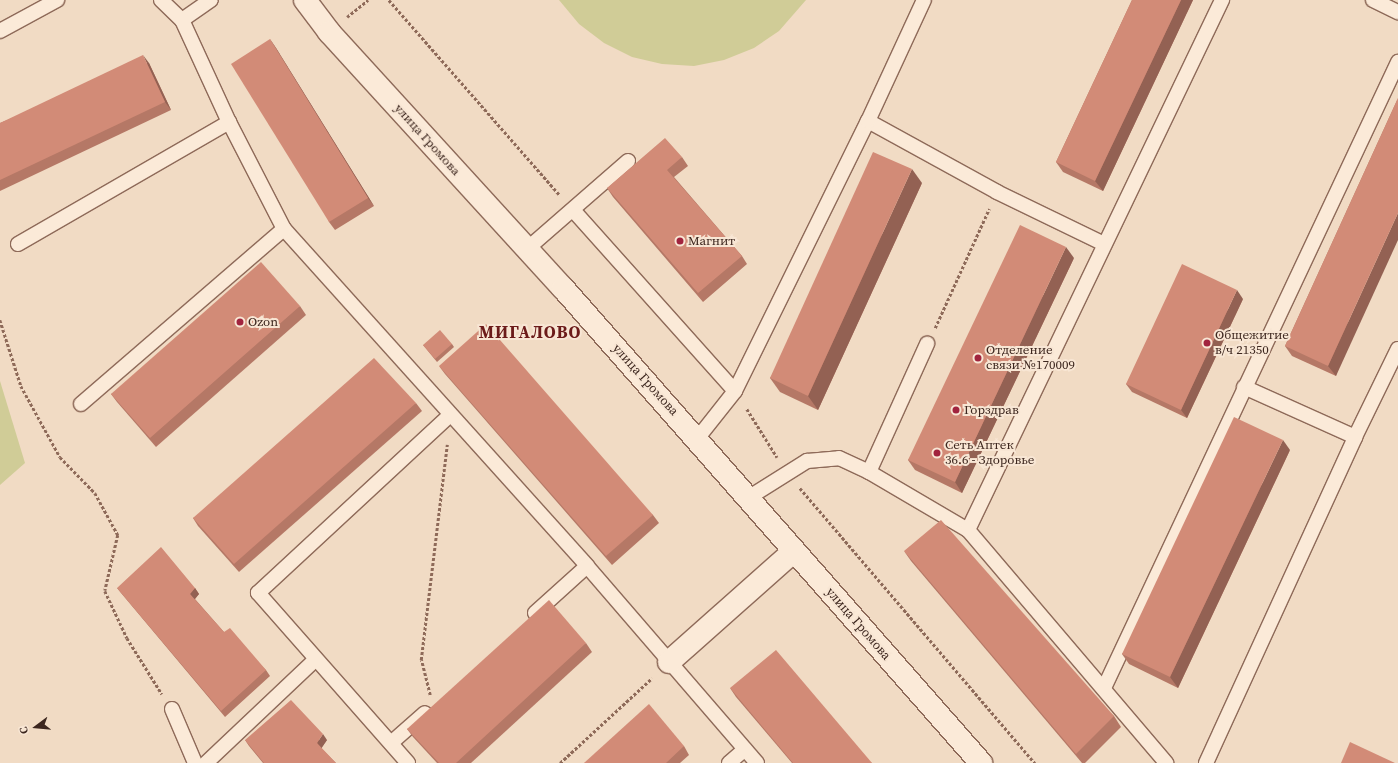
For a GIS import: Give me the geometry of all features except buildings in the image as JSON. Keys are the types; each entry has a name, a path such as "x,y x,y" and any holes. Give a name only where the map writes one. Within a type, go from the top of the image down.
{"street":[{"name":"улица Громова","path":"305,0 329,32 527,249 697,439 981,763"},
{"path":"669,662 794,551"}],"lane":[{"path":"0,31 57,0"},
{"path":"160,0 182,20 229,122 284,229 587,566 757,763"},
{"path":"182,20 212,0"},
{"path":"697,439 735,391 868,121 924,0"},
{"path":"968,530 1222,0"},
{"path":"1373,0 1398,12"},
{"path":"1104,688 1244,387 1398,62"},
{"path":"868,121 997,192 1104,244"},
{"path":"18,244 229,122"},
{"path":"527,249 628,161"},
{"path":"573,210 735,391"},
{"path":"81,404 284,229"},
{"path":"869,472 927,344"},
{"path":"1206,763 1355,437 1398,349"},
{"path":"1244,387 1355,437"},
{"path":"408,763 258,593 450,415"},
{"path":"748,498 807,461 839,458 869,472 968,530 1104,688 1166,763"},
{"path":"524,623 587,566"},
{"path":"206,763 316,659"},
{"path":"390,743 433,706"},
{"path":"172,709 195,763"},
{"path":"729,763 745,749"}],"path":[{"path":"389,0 573,210"},
{"path":"927,344 997,192"},
{"path":"0,320 21,386 60,456 95,493 118,535 105,591 127,638 172,709"},
{"path":"735,391 787,473 1035,763"},
{"path":"433,706 421,660 450,415"},
{"path":"560,763 669,662"}],"shaded area":[{"path":"559,0 806,0 779,31 754,48 724,60 694,66 662,64 632,57 604,43 579,24"},
{"path":"0,381 25,463 0,485"}],"place":[{"name":"Магнит","path":"680,241"},
{"name":"Ozon","path":"240,322"},
{"name":"Общежитие в/ч 21350","path":"1207,343"},
{"name":"Отделение связи №170009","path":"978,358"},
{"name":"Горздрав","path":"956,410"},
{"name":"Сеть Аптек 36.6 - Здоровье","path":"937,453"}],"district":[{"name":"МИГАЛОВО","path":"530,333"}]}
